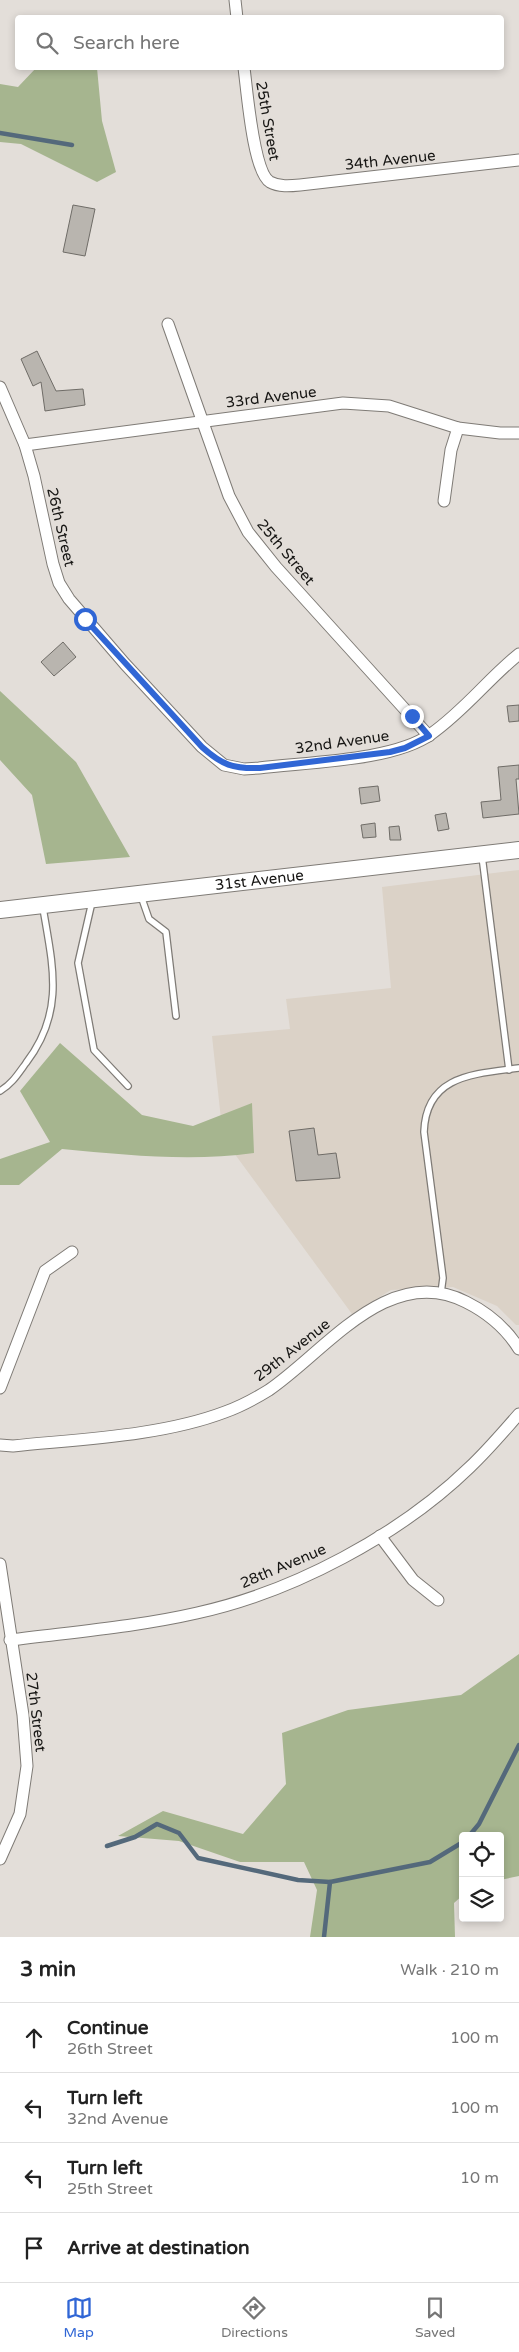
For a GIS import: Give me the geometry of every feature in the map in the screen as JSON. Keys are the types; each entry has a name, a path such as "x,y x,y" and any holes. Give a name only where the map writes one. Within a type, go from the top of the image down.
{"street":[{"path":"235,0 237,15"},
{"name":"25th Street","path":"244,70 257,158 265,178"},
{"name":"34th Avenue","path":"265,178 278,185 300,185 519,160"},
{"name":"25th Street","path":"168,324 229,496 240,520 261,550 429,736"},
{"name":"26th Street","path":"0,387 25,445 59,583 69,599 119,658 202,747 224,765"},
{"name":"33rd Avenue","path":"25,445 343,403 369,403 389,406 458,428 519,433"},
{"path":"444,501 451,450 458,428"},
{"name":"32nd Avenue","path":"224,765 244,769 260,768 375,754 405,748 429,736 453,717 519,654"},
{"name":"31st Avenue","path":"0,910 519,850"},
{"path":"0,1388 2,1376 45,1271 72,1252"},
{"name":"29th Avenue","path":"0,1445 13,1446 150,1431 203,1420 227,1411 268,1390 329,1339 370,1309 396,1297 423,1293 441,1293 458,1298 487,1314 501,1326 519,1349"},
{"name":"28th Avenue","path":"10,1640 158,1621 200,1613 292,1582 380,1536 413,1514 470,1467 519,1414"},
{"path":"380,1536 413,1580 438,1600"},
{"name":"27th Street","path":"0,1564 10,1640 23,1714 27,1766 20,1814 0,1859"}],"lane":[{"path":"482,854 509,1070"},
{"path":"140,894 149,918 166,932 176,1016"},
{"path":"93,900 78,963 94,1050 128,1086"},
{"path":"0,1092 10,1085 36,1051 48,1026 54,999 42,905"},
{"path":"441,1293 443,1278 424,1132 426,1112 434,1096 448,1084 471,1076 519,1068"}],"shaded area":[{"path":"519,870 519,1325 516,1325 497,1306 453,1287 391,1290 352,1314 223,1138 212,1036 290,1029 286,999 391,988 382,887"}],"green space":[{"path":"34,70 97,70 102,121 116,172 97,182 21,144 0,142 0,84 18,87"},
{"path":"0,691 76,762 130,857 46,864 32,795 0,760"},
{"path":"60,1043 142,1115 193,1126 252,1103 254,1153 230,1156 182,1157 62,1149 19,1185 0,1185 0,1159 50,1142 20,1091"},
{"path":"519,1654 519,1876 504,1879 504,1832 459,1832 459,1899 454,1903 455,1937 310,1937 317,1890 304,1862 240,1862 179,1841 118,1836 163,1811 243,1834 286,1784 282,1733 348,1710 461,1695"}],"building":[{"path":"73,205 95,209 85,256 63,252"},
{"path":"37,351 56,391 83,389 85,405 45,411 41,382 33,386 21,359"},
{"path":"63,642 76,657 54,676 41,662"},
{"path":"519,705 519,721 509,722 507,706"},
{"path":"519,765 519,779 516,779 519,814 483,818 481,802 501,800 498,767"},
{"path":"378,786 380,801 361,804 359,788"},
{"path":"446,813 449,829 438,831 435,815"},
{"path":"375,823 376,837 363,838 361,825"},
{"path":"399,826 401,840 390,840 389,827"},
{"path":"314,1128 318,1155 336,1153 340,1178 296,1181 289,1131"}],"waterway":[{"path":"0,133 72,145"},
{"path":"472,1832 479,1824 519,1745"},
{"path":"107,1846 135,1837 157,1824 179,1833 198,1858 298,1880 330,1882"},
{"path":"324,1937 330,1882 430,1862 459,1844"}],"route":[{"path":"85,619 202,747 224,765 244,769 260,768 390,752 405,748 429,736 412,716"}]}
